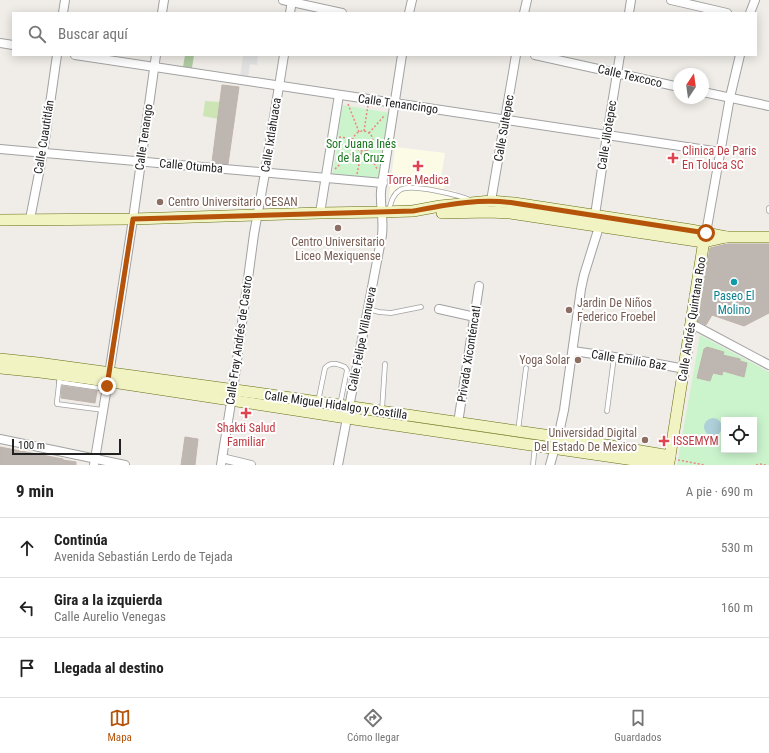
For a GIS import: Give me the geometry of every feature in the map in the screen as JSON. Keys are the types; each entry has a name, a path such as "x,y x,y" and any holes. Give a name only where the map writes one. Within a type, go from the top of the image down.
{"main road":[{"path":"413,211 474,202 491,201 514,203 595,215 705,237"},
{"path":"0,220 133,219 413,211 443,213 499,212 599,226 705,237 769,237"},
{"name":"Calle Andrés Quintana Roo","path":"669,461 705,237"},
{"name":"Calle Miguel Hidalgo y Costilla","path":"0,359 38,363 108,381"},
{"name":"Calle Miguel Hidalgo y Costilla","path":"0,368 59,378 108,381 345,410 535,445 556,442"},
{"name":"Calle Miguel Hidalgo y Costilla","path":"232,395 318,402 345,410 382,411 518,432 556,442 669,461"}],"street":[{"path":"63,12 65,0"},
{"path":"162,12 164,0"},
{"path":"283,0 338,12"},
{"path":"409,12 412,0"},
{"path":"524,12 527,0"},
{"path":"629,12 631,0"},
{"path":"672,0 723,12"},
{"path":"750,12 755,0"},
{"path":"290,12 292,1"},
{"path":"0,43 12,45"},
{"name":"Calle Cuautitlán","path":"30,220 43,152 57,56"},
{"name":"Calle Tenancingo","path":"82,56 720,152"},
{"name":"Calle Tenango","path":"95,462 133,219 156,56"},
{"name":"Calle Ixtlahuaca","path":"257,215 284,56"},
{"name":"Calle Felipe Villanueva","path":"338,465 345,410 368,309 382,235 385,212 381,198 402,56"},
{"name":"Calle Sultepec","path":"491,201 516,56"},
{"name":"Calle Texcoco","path":"540,56 673,86"},
{"name":"Calle Jilotepec","path":"595,215 620,56"},
{"name":"Calle Andrés Quintana Roo","path":"705,237 730,97 740,56"},
{"path":"709,93 769,106"},
{"path":"320,213 333,136 342,95"},
{"name":"Calle Otumba","path":"0,149 383,183"},
{"name":"Calle Fray Andrés de Castro","path":"222,462 257,215"},
{"path":"550,465 564,410 581,288 599,226"},
{"name":"Privada Xiconténcatl","path":"458,423 479,286"},
{"path":"439,309 475,317"},
{"path":"692,324 769,365"},
{"name":"Calle Emilio Baz","path":"573,351 614,356 685,369"},
{"path":"0,439 95,462 125,465"},
{"path":"222,462 251,465"}],"lane":[{"path":"385,212 392,198 399,190 407,187 422,188 459,196 474,202"},
{"path":"368,309 379,312 391,312 421,307"},
{"path":"607,411 614,356"},
{"path":"318,402 325,368 336,363 345,367 346,370 345,410"},
{"path":"382,411 385,364"},
{"path":"518,432 526,368"},
{"path":"59,378 57,404 103,410"},
{"path":"534,465 535,445"}],"path":[{"path":"342,95 359,132"},
{"path":"364,131 369,100"},
{"path":"369,134 385,116"},
{"path":"364,131 371,136 372,144 368,149 362,150 357,148 353,139 356,134 364,131"},
{"path":"333,136 353,139"},
{"path":"326,178 357,148"},
{"path":"368,149 377,169"},
{"path":"356,180 362,150"},
{"path":"669,461 706,465"},
{"path":"756,465 766,465"}],"shaded area":[{"path":"243,56 258,56 257,65 250,64 248,78 240,77"},
{"name":"Torre Medica","path":"395,147 445,153 441,178 446,179 444,189 456,191 456,201 388,206"}],"green space":[{"path":"185,56 194,56 192,68 183,67"},
{"path":"205,101 221,102 218,119 203,116"},
{"name":"Sor Juana Inés de la Cruz","path":"343,105 390,113 381,181 332,177 339,136 340,108 341,107 342,110"},
{"path":"700,335 769,372 769,465 677,465"}],"water":[{"path":"709,418 717,418 720,420 720,434 717,436 709,436 706,434 704,431 704,423 706,420"}],"building":[{"path":"222,85 239,87 228,164 212,162"},
{"name":"Paseo El Molino","path":"727,244 769,244 769,313 744,326 712,315 706,325 698,321 710,248"},
{"path":"707,347 724,352 723,355 740,359 740,361 747,363 744,377 723,371 722,375 713,373 710,381 697,378 704,349"},
{"path":"62,386 97,391 95,403 61,398"},
{"path":"185,437 198,439 195,465 181,465"},
{"path":"0,447 76,462 76,465 0,465"}],"place":[{"name":"Clinica De Paris En Toluca SC","path":"673,158"},
{"name":"Torre Medica","path":"418,166"},
{"name":"Centro Universitario CESAN","path":"160,202"},
{"name":"Centro Universitario Liceo Mexiquense","path":"338,228"},
{"name":"Paseo El Molino","path":"734,282"},
{"name":"Jardin De Niños Federico Froebel","path":"569,310"},
{"name":"Yoga Solar","path":"578,360"},
{"name":"Shakti Salud Familiar","path":"246,413"},
{"name":"Universidad Digital Del Estado De Mexico","path":"645,440"},
{"name":"ISSEMYM","path":"664,441"}],"route":[{"path":"107,386 133,219 413,211 474,202 503,201 706,233"}]}
